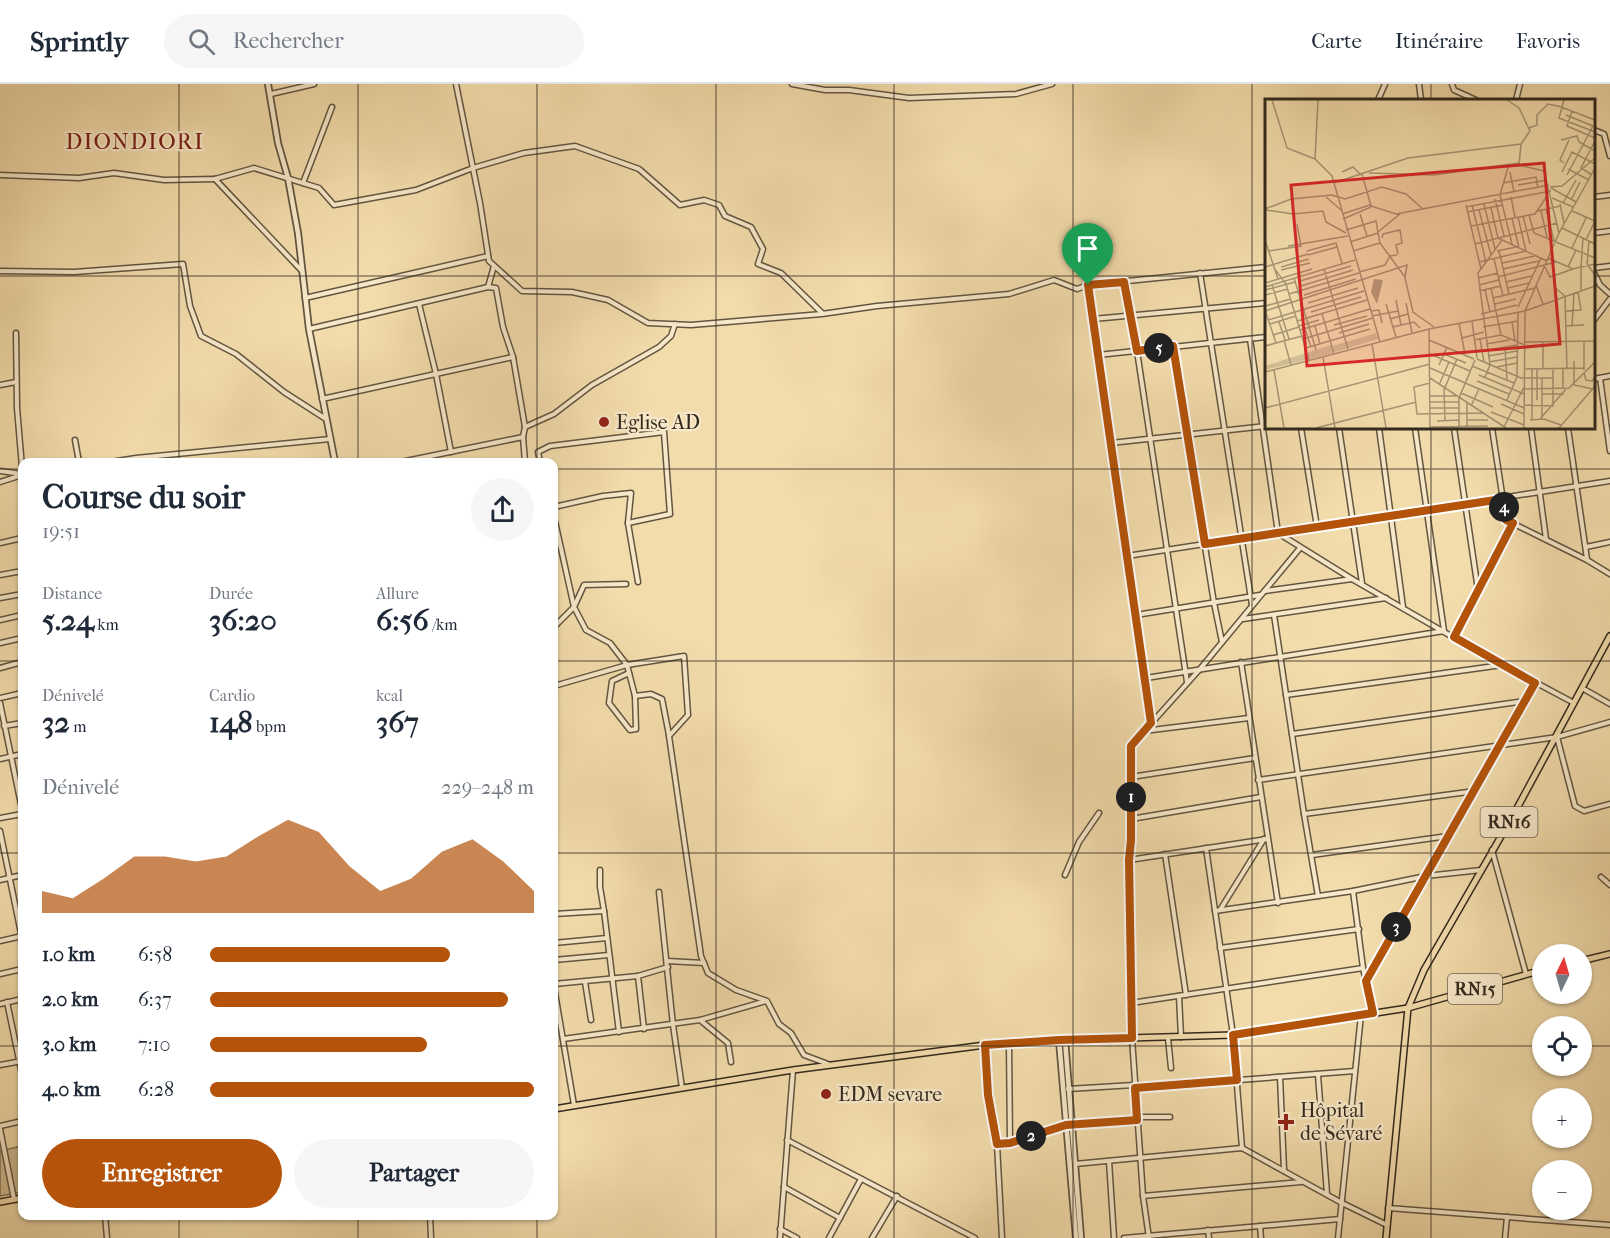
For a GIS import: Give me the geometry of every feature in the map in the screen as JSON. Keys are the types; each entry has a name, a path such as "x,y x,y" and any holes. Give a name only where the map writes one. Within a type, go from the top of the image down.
{"main road":[{"name":"RN16","path":"1408,1008 1424,970 1557,737 1581,687 1610,636"},
{"path":"1592,958 1610,954"},
{"name":"RN15","path":"1408,1008 1532,972"},
{"path":"558,1108 793,1070 985,1045 1062,1040 1233,1035 1408,1008 1386,1238"},
{"path":"0,1202 18,1198"}],"street":[{"path":"268,84 278,143 288,178 298,232 309,329 334,458"},
{"path":"271,94 314,84"},
{"path":"456,84 489,261 522,291 572,292 608,300 648,323 691,325 822,314 877,306 1009,294 1054,280 1077,289 1088,285 1265,267"},
{"path":"792,84 825,90 849,90 909,98 1016,94 1052,84"},
{"path":"1378,99 1385,84"},
{"path":"1419,84 1421,99"},
{"path":"1452,84 1454,90 1474,99"},
{"path":"1516,99 1520,84"},
{"path":"303,183 332,107"},
{"path":"1595,131 1604,134 1610,156"},
{"path":"0,175 80,178 114,173 164,180 215,179 254,168 319,188 334,205 416,190 473,168 524,153 575,146 639,169 680,204 704,200 719,205 725,216 751,227 763,249 758,264 781,273 822,314"},
{"path":"215,179 302,271"},
{"path":"1595,197 1610,195"},
{"path":"1595,232 1610,231"},
{"path":"305,297 488,256"},
{"path":"0,271 95,272 183,264 190,306 201,336 236,354 284,392 326,419"},
{"path":"488,287 494,266"},
{"path":"1595,268 1610,266"},
{"path":"1200,273 1252,606"},
{"path":"1595,276 1610,294"},
{"path":"1124,282 1137,351 1187,683"},
{"path":"1088,285 1151,723"},
{"path":"309,329 488,287 496,288 502,327 513,357 525,427 523,437 525,458"},
{"path":"1595,318 1610,299"},
{"path":"1093,319 1265,303"},
{"path":"419,304 436,374 451,452"},
{"path":"525,427 554,414 592,386 659,347 671,336 675,324"},
{"path":"16,333 16,382 21,458"},
{"path":"1098,355 1265,337"},
{"path":"1111,443 1265,427 1250,339"},
{"path":"1173,346 1222,643"},
{"path":"322,399 513,357"},
{"path":"1595,379 1610,376"},
{"path":"1600,378 1610,451"},
{"path":"0,385 16,382"},
{"path":"1265,429 1278,533 1444,632 1574,703"},
{"path":"1301,429 1317,526"},
{"path":"1340,429 1362,584"},
{"path":"1379,429 1403,608"},
{"path":"1415,429 1444,632"},
{"path":"1454,429 1478,590"},
{"path":"1492,429 1506,520 1587,560 1610,574"},
{"path":"1531,429 1546,539"},
{"path":"1569,429 1587,560"},
{"path":"539,458 538,452 550,446 664,432 670,514 628,523"},
{"path":"420,458 523,437"},
{"path":"136,458 330,439"},
{"path":"75,441 78,458"},
{"path":"0,471 18,473"},
{"path":"0,482 18,475"},
{"path":"1127,556 1610,481"},
{"path":"558,506 603,496 631,493 628,523 638,582"},
{"path":"1454,637 1513,523"},
{"path":"558,535 574,607 586,630 610,644 627,665 635,696 636,729 630,730 609,703 612,681 629,673"},
{"path":"0,543 18,539"},
{"path":"1586,547 1610,542"},
{"path":"1149,1237 1143,1196 1132,1038 1129,860 1131,746 1200,669 1300,548"},
{"path":"0,575 18,572"},
{"path":"1136,615 1352,579"},
{"path":"558,623 574,607 584,585 626,584"},
{"path":"0,598 18,595"},
{"path":"1242,619 1386,598"},
{"path":"1274,615 1318,896"},
{"path":"0,620 18,616"},
{"path":"1146,678 1444,632"},
{"path":"0,643 18,639"},
{"path":"558,685 627,665 684,656 688,715 669,736"},
{"path":"1241,662 1265,839 1278,903"},
{"path":"0,668 18,663"},
{"path":"1286,695 1503,665"},
{"path":"1366,981 1535,683"},
{"path":"1581,687 1610,704"},
{"path":"0,698 18,694"},
{"path":"635,696 651,694 662,699 701,956 708,973 736,990 766,1001 778,1024 791,1033 804,1055 831,1065"},
{"path":"1292,734 1525,701"},
{"path":"0,703 18,779"},
{"path":"1144,731 1249,718"},
{"path":"1258,780 1557,737 1610,722"},
{"path":"4,726 18,724"},
{"path":"1557,737 1575,806 1584,811 1610,804"},
{"path":"0,759 18,755"},
{"path":"1131,777 1255,758"},
{"path":"1304,814 1475,791"},
{"path":"1131,819 1261,797"},
{"path":"1065,875 1079,842 1099,813"},
{"path":"0,818 18,815"},
{"path":"0,831 18,917"},
{"path":"1312,855 1449,836"},
{"path":"1129,860 1265,839"},
{"path":"1218,910 1265,839"},
{"path":"1206,848 1218,910 1220,948 1233,1035 1242,1148"},
{"path":"1492,850 1526,974"},
{"path":"1165,854 1186,995"},
{"path":"600,870 600,887 619,1032"},
{"path":"1218,910 1353,891 1426,876 1481,870"},
{"path":"0,880 18,876"},
{"path":"1601,877 1610,885"},
{"path":"1353,891 1363,968 1373,1013"},
{"path":"659,892 682,1088"},
{"path":"558,914 604,911"},
{"path":"1220,948 1359,929"},
{"path":"0,941 18,938"},
{"path":"558,943 607,938"},
{"path":"558,960 609,955"},
{"path":"667,961 704,963"},
{"path":"558,987 638,976 668,967"},
{"path":"1131,1003 1363,968"},
{"path":"0,974 18,970"},
{"path":"638,976 644,1029"},
{"path":"585,982 591,1020"},
{"path":"1179,996 1181,1038"},
{"path":"0,1004 18,1000"},
{"path":"563,1039 700,1020 766,1001"},
{"path":"7,1002 18,1048"},
{"path":"558,1011 574,1105"},
{"path":"1338,1238 1361,1015"},
{"path":"700,1020 728,1043 731,1062"},
{"path":"1168,1038 1171,1068"},
{"path":"1062,1040 1076,1238"},
{"path":"1008,1043 1010,1143"},
{"path":"985,1045 988,1095 997,1144 1002,1238"},
{"path":"0,1065 18,1062"},
{"path":"780,1238 793,1070"},
{"path":"1066,1089 1135,1087 1356,1071"},
{"path":"1318,1075 1328,1194"},
{"path":"1280,1077 1284,1171"},
{"path":"997,1144 1010,1143 1069,1125 1170,1117"},
{"path":"14,1199 0,1127 18,1122"},
{"path":"787,1140 975,1238"},
{"path":"1072,1164 1242,1148 1387,1225"},
{"path":"1109,1161 1114,1238"},
{"path":"1072,1164 1081,1238"},
{"path":"830,1238 861,1179"},
{"path":"1143,1196 1303,1182"},
{"path":"784,1186 840,1218"},
{"path":"874,1237 897,1196"},
{"path":"1388,1208 1610,1225"},
{"path":"1505,1238 1507,1217"},
{"path":"1124,1238 1340,1219"},
{"path":"105,1220 107,1238"},
{"path":"430,1220 432,1238"},
{"path":"1260,1226 1261,1238"},
{"path":"780,1229 797,1238"},
{"path":"1208,1230 1209,1238"}],"shaded area":[{"path":"18,1147 18,1193 0,1196 0,1151"}],"place":[{"name":"Eglise AD","path":"604,422"},
{"name":"EDM sevare","path":"826,1094"},
{"name":"Hôpital de Sévaré","path":"1286,1122"}],"district":[{"name":"DIONDIORI","path":"135,141"}],"route":[{"path":"1124,282 1137,351 1173,346 1205,544 1502,499 1506,520 1513,523 1454,637 1535,683 1366,981 1373,1013 1233,1035 1237,1080 1135,1088 1137,1120 1066,1125 1010,1143 997,1144 988,1095 985,1045 1132,1038 1129,860 1131,746 1151,723 1088,285 1124,282"}]}
